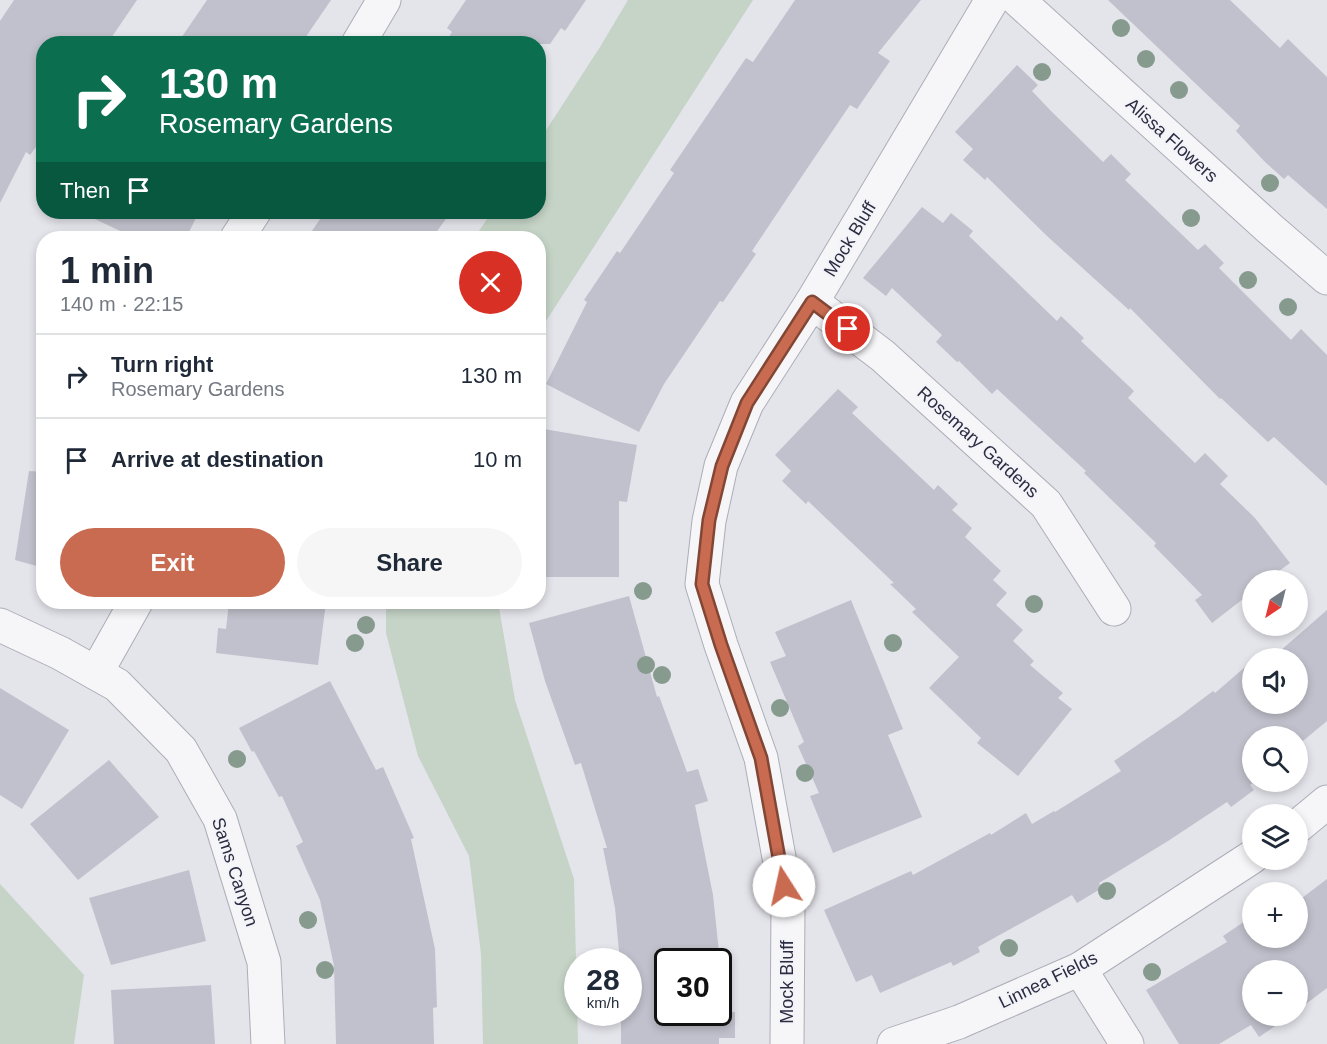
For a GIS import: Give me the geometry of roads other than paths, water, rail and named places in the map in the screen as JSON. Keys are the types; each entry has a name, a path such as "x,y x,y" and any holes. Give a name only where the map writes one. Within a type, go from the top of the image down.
{"street":[{"path":"363,36 384,0"},
{"name":"Mock Bluff","path":"787,1044 788,907 761,758 702,584 709,520 722,466 747,403 812,302 992,0"},
{"name":"Alissa Flowers","path":"1018,0 1327,278"},
{"name":"Rosemary Gardens","path":"812,302 883,356 1047,504 1114,609"},
{"path":"96,674 132,609"},
{"name":"Sams Canyon","path":"0,626 60,653 117,685 181,750 220,819 264,962 268,1044"},
{"path":"1308,818 1327,802"},
{"name":"Linnea Fields","path":"894,1044 958,1022 1080,969 1242,864"},
{"path":"1080,969 1127,1044"}]}
